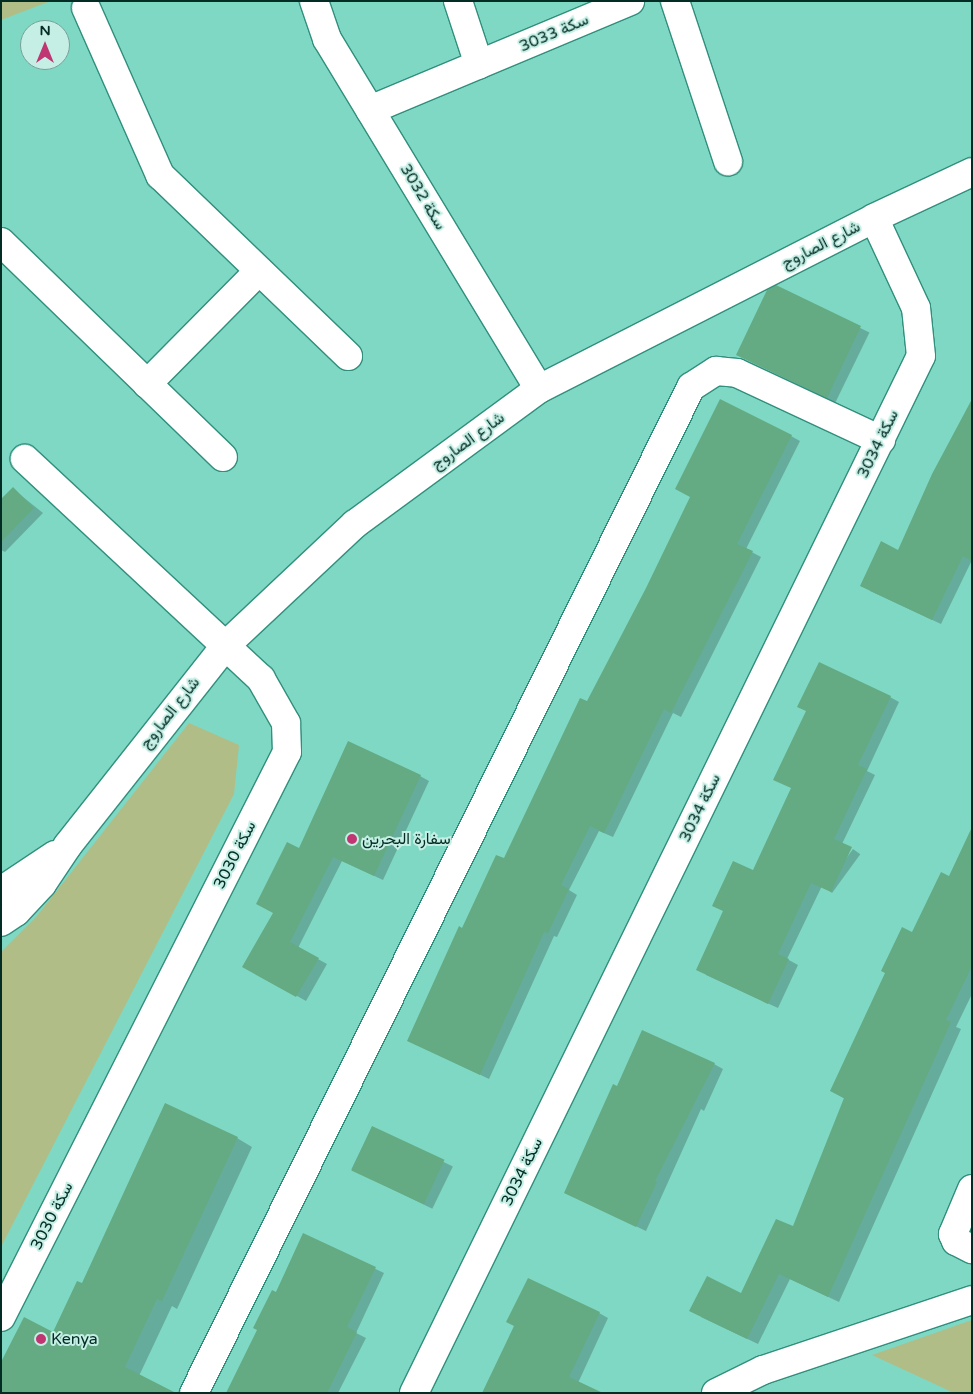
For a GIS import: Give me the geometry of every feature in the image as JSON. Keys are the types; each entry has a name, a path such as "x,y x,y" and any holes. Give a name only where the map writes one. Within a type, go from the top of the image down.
{"street":[{"name":"سكة 3032","path":"314,1 327,39 539,389"},
{"path":"458,1 479,65"},
{"name":"سكة 3033","path":"370,110 630,1"},
{"path":"675,1 728,161"},
{"path":"91,4 160,175 348,356"},
{"name":"شارع الصاروج","path":"1,922 16,912 42,884 68,845 225,646 355,524 539,389 874,218 972,172"},
{"name":"سكة 3034","path":"414,1393 921,356 916,308 874,218"},
{"path":"1,242 223,457"},
{"path":"147,384 259,270"},
{"path":"194,1393 691,387 716,371 737,372 880,440"},
{"name":"سكة 3030","path":"1,1317 287,752 286,722 261,679 25,459"},
{"name":"شارع الصاروج","path":"1,891 68,845"},
{"path":"972,1190 952,1234 956,1241 972,1249"},
{"path":"716,1393 782,1363 972,1300"}],"green space":[{"path":"1,1 48,1 48,2 1,20"},
{"path":"189,723 239,745 234,794 1,1247 1,952 36,917"},
{"path":"972,1320 972,1393 954,1393 872,1355"}],"building":[{"path":"776,285 861,326 827,398 736,355 767,290"},
{"path":"720,399 792,435 737,544 753,551 671,713 664,709 604,833 590,826 561,885 569,889 548,933 544,932 480,1075 407,1041 459,926 462,928 496,855 504,858 580,698 587,701 646,588 690,497 675,489"},
{"path":"972,399 972,561 963,556 932,620 860,586 881,541 898,550 932,474"},
{"path":"13,487 34,508 1,542 1,499"},
{"path":"819,662 891,696 858,765 867,769 834,839 852,847 831,892 811,883 778,954 789,959 768,1004 696,970 723,911 712,906 733,861 753,870 791,788 773,780 806,711 797,707"},
{"path":"348,741 421,775 374,876 333,857 290,942 319,958 296,997 242,967 273,913 256,904 287,842 299,848"},
{"path":"972,827 972,966 946,1020 951,1022 828,1297 779,1274 747,1339 689,1311 707,1276 741,1293 776,1219 793,1226 844,1098 830,1091 885,973 881,971 902,927 912,932 941,872 949,876"},
{"path":"642,1030 715,1063 655,1181 657,1182 636,1227 564,1193 613,1084 617,1086"},
{"path":"165,1103 238,1137 162,1301 157,1299 125,1367 176,1393 1,1393 1,1362 24,1317 53,1332 77,1281 82,1283"},
{"path":"372,1126 445,1160 424,1204 351,1170"},
{"path":"303,1233 376,1267 347,1327 357,1332 327,1393 226,1393 257,1330 253,1328 272,1290 276,1292"},
{"path":"528,1278 600,1312 569,1377 603,1393 482,1393 514,1326 506,1322"}],"place":[{"name":"سفارة البحرين","path":"352,839"},
{"name":"Kenya","path":"41,1339"}]}
